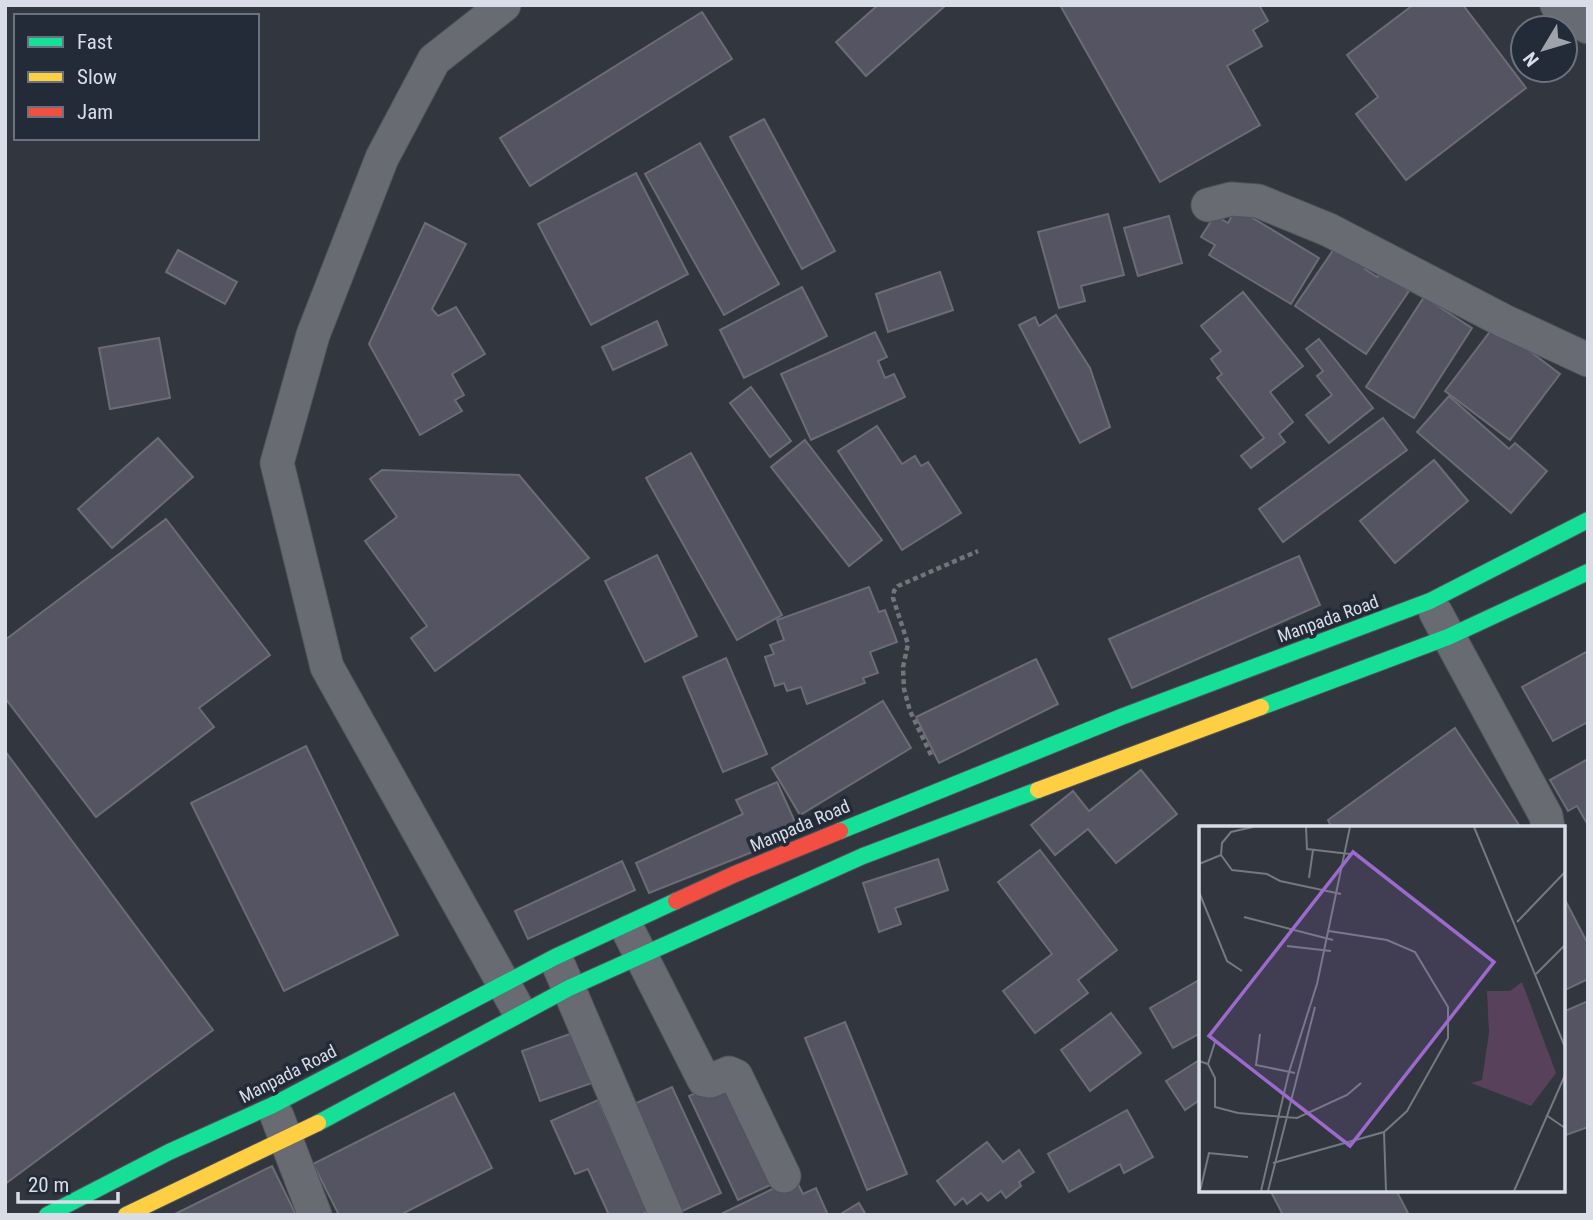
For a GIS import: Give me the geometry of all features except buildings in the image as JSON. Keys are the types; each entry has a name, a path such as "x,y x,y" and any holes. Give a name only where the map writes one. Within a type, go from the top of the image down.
{"main road":[{"name":"Manpada Road","path":"47,1215 169,1152 273,1105 555,957 735,874 852,825 953,803 1127,736 1430,601 1588,520"},
{"name":"Manpada Road","path":"126,1215 286,1140 569,988 863,856 953,803 1127,736 1448,637 1588,572"},
{"path":"852,825 863,856"}],"street":[{"path":"504,5 434,60 382,158 313,335 277,463 327,667 521,1015"},
{"path":"1557,5 1588,27"},
{"path":"1208,205 1231,199 1258,201 1306,220 1504,321 1588,360"},
{"path":"1430,601 1546,817 1548,826"},
{"path":"625,924 704,1080 710,1082 729,1073 736,1076 784,1176"},
{"path":"555,957 666,1215"},
{"path":"273,1105 315,1215"}],"path":[{"path":"953,803 910,711 904,689 903,667 908,644 893,598 894,590 898,586 978,551"}],"traffic: fast":[{"path":"840,831 1121,717 1430,601 1588,520"},
{"path":"1261,707 1448,637 1588,572"},
{"path":"318,1123 569,988 863,856 1038,790"},
{"path":"47,1215 169,1152 273,1105 555,957 676,901"}],"traffic: slow":[{"path":"1038,790 1261,707"},
{"path":"126,1215 318,1123"}],"traffic: jam":[{"path":"676,901 840,831"}]}
